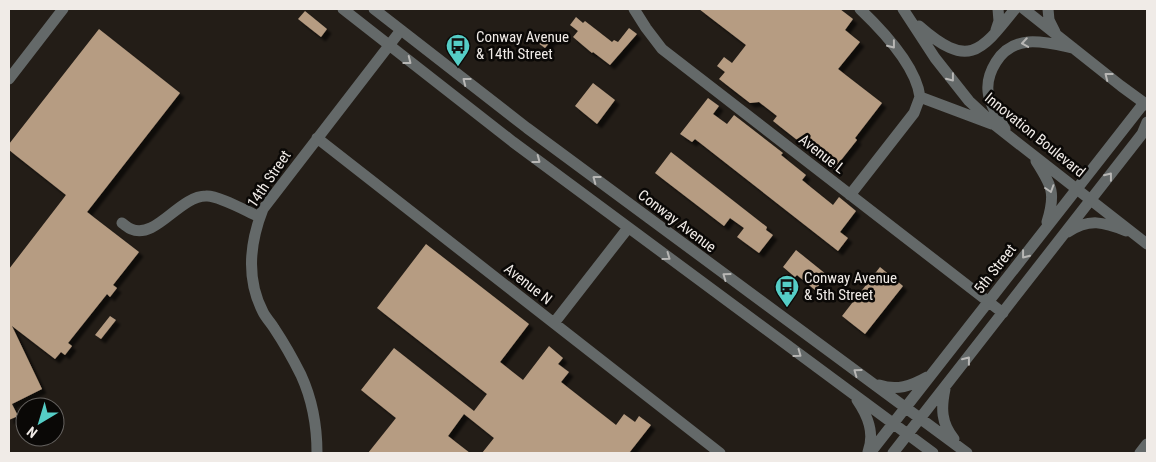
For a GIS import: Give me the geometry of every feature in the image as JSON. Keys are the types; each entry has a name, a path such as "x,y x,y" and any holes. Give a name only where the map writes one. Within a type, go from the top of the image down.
{"street":[{"path":"9,79 63,9"},
{"path":"343,9 512,142 934,453"},
{"name":"Conway Avenue","path":"374,9 535,134 966,453"},
{"name":"Avenue L","path":"634,9 662,49 1003,313"},
{"path":"850,195 914,113 920,97 916,78 881,30 860,9"},
{"path":"995,34 999,20 998,9"},
{"path":"906,12 935,40 955,50 968,51 980,48 995,34 1014,9"},
{"path":"1024,9 1145,104"},
{"path":"1048,9 1049,20 1056,35"},
{"name":"Innovation Boulevard","path":"906,12 936,58 964,94 996,126 1143,240"},
{"name":"14th Street","path":"318,453 315,418 302,376 263,312 255,291 251,268 252,247 256,227 263,208 401,30"},
{"path":"1008,135 990,102 988,91 992,69 999,57 1008,47 1020,43 1046,42 1073,48"},
{"path":"920,97 996,126"},
{"name":"5th Street","path":"869,453 1076,188 1145,104"},
{"path":"893,453 1142,134 1147,122"},
{"name":"Avenue N","path":"317,138 720,453"},
{"path":"1031,153 1043,172 1052,192 1053,204 1045,229"},
{"path":"122,223 132,230 143,231 171,216 189,199 207,195 260,217"},
{"path":"1062,236 1086,223 1102,222 1143,240"},
{"path":"554,323 628,228"},
{"path":"874,384 889,388 899,388 910,386 931,375"},
{"path":"946,386 942,413 944,424 966,453"},
{"path":"851,393 868,417 871,431 869,453"},
{"path":"1140,453 1147,444"}],"building":[{"path":"699,9 840,9 853,19 845,30 860,42 838,69 882,103 855,138 857,140 834,169 773,121 777,116 759,102 750,103 719,79 725,72 717,66 724,57 732,63 746,45"},
{"path":"305,11 327,29 321,37 298,19"},
{"path":"576,17 583,23 585,21 612,42 614,40 618,42 629,28 637,34 610,65 573,37 578,31 570,25"},
{"path":"99,29 180,93 87,212 139,252 113,285 117,288 110,297 107,294 68,343 72,346 65,355 61,352 55,359 12,326 42,389 26,397 15,397 15,402 12,404 15,410 15,417 9,420 9,269 66,195 9,150 9,144"},
{"path":"547,32 554,37 545,48 538,43"},
{"path":"593,83 615,100 597,124 575,106"},
{"path":"708,98 719,106 713,114 727,124 734,115 783,153 781,155 806,175 802,180 833,205 839,197 856,211 840,232 848,238 838,251 695,139 692,142 680,134"},
{"path":"671,152 767,227 766,230 773,235 759,253 737,237 744,228 730,218 724,226 655,173"},
{"path":"426,244 529,324 500,362 523,380 549,346 563,358 558,364 569,372 561,382 616,425 624,414 635,422 639,416 651,425 629,453 482,453 494,438 464,414 448,436 470,453 368,453 396,418 361,390 394,348 474,411 487,394 377,308"},
{"path":"796,250 827,275 815,290 797,275 795,277 783,267"},
{"path":"880,267 903,286 865,334 842,316"},
{"path":"110,316 116,320 101,339 95,335"}],"place":[{"name":"Conway Avenue & 14th Street","path":"458,67"},
{"name":"Conway Avenue & 5th Street","path":"787,308"}]}
